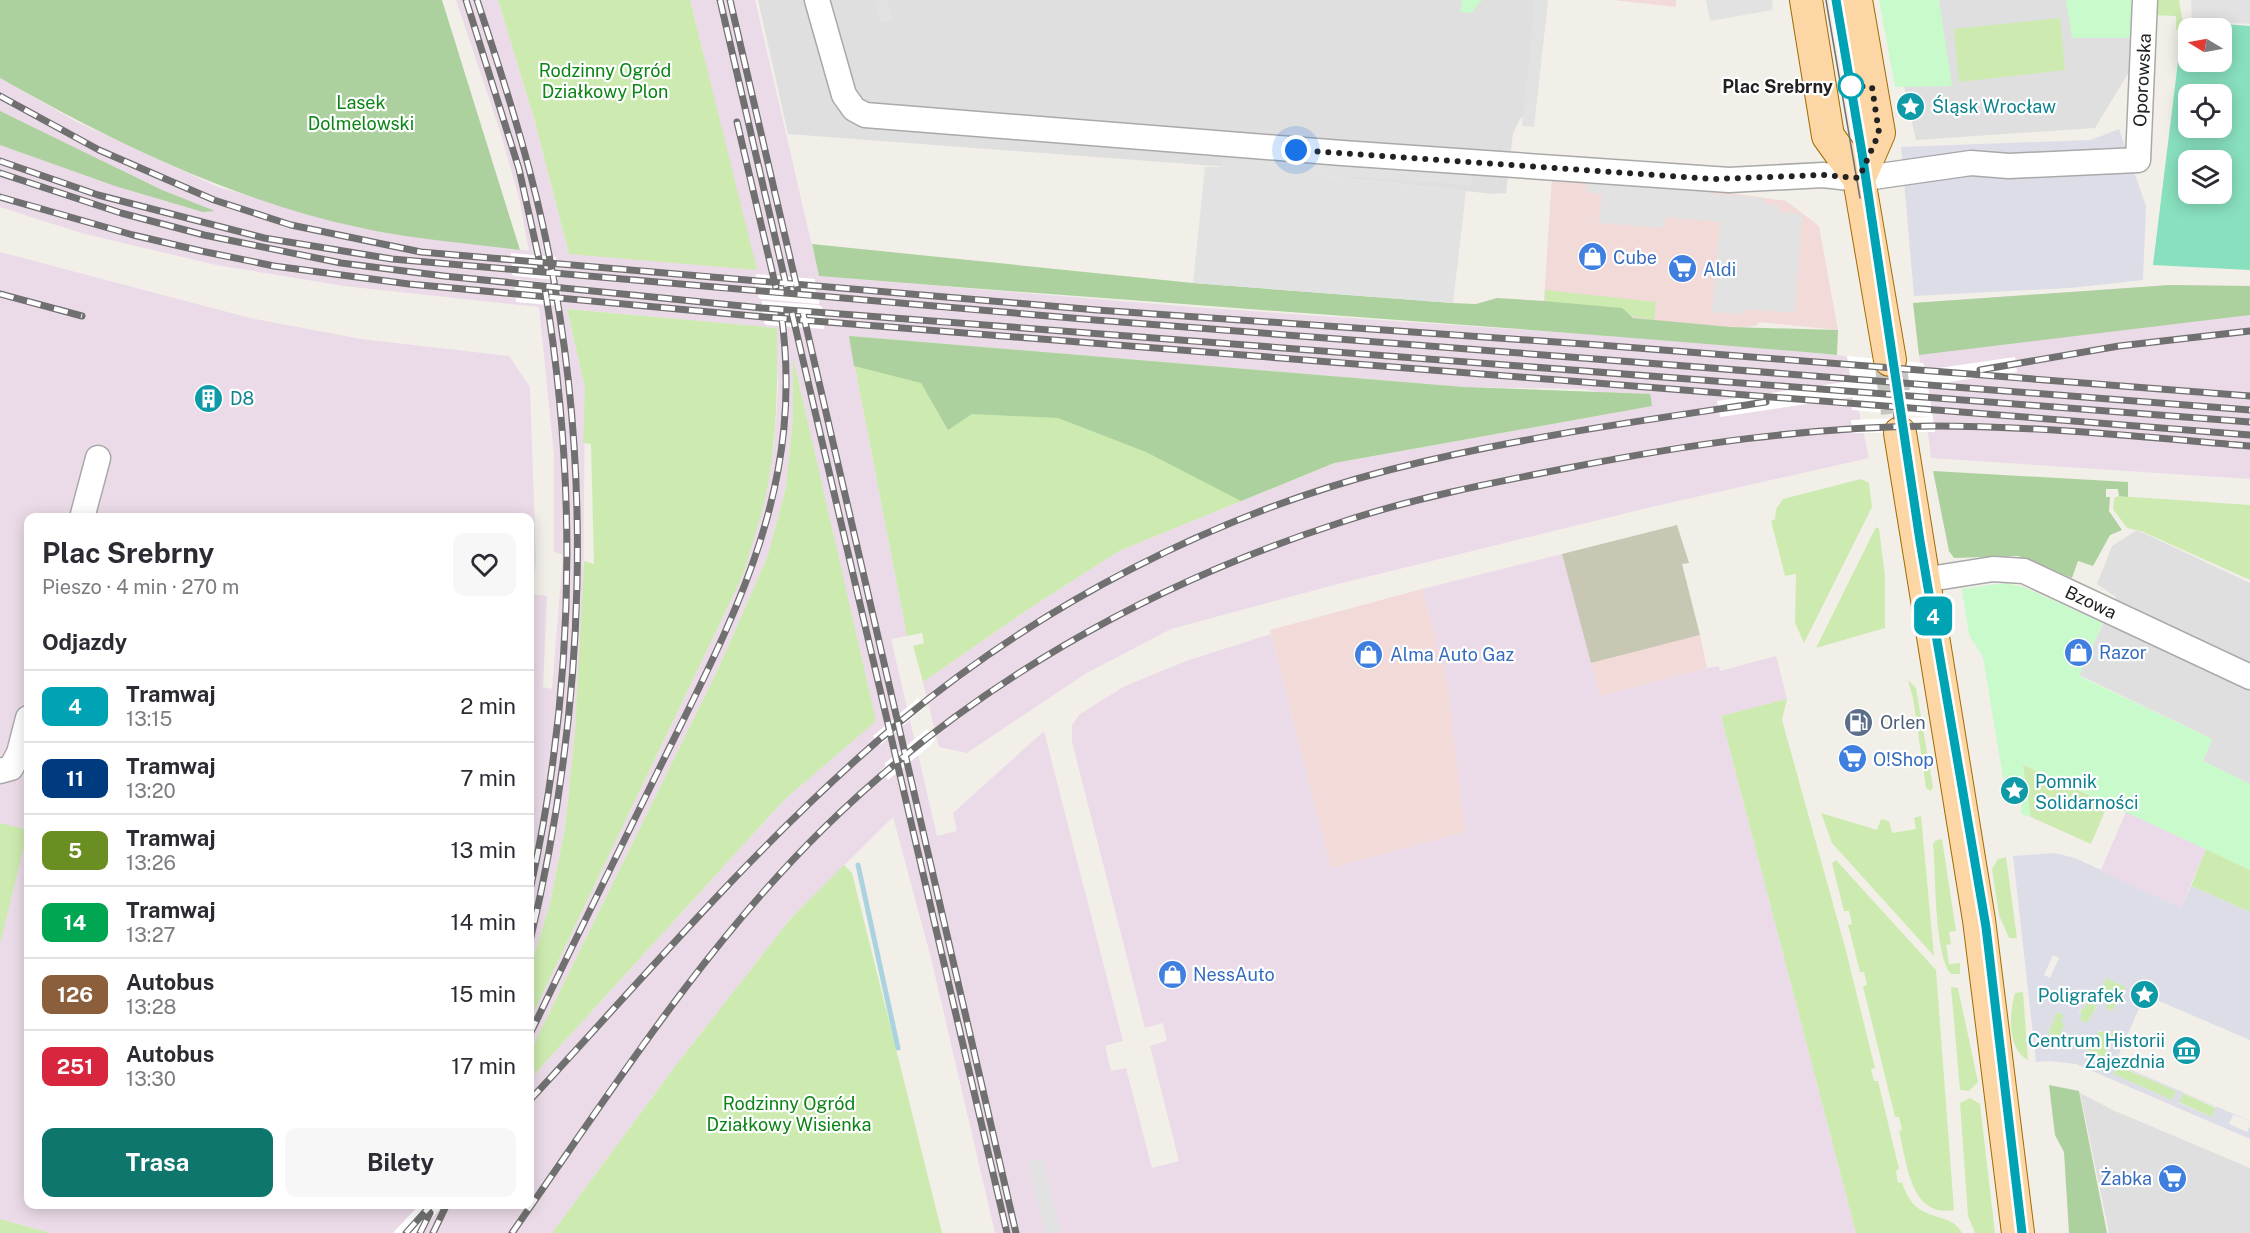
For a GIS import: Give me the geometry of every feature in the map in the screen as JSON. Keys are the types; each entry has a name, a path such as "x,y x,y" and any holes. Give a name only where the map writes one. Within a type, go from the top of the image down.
{"main road":[{"path":"1806,0 1828,136 1859,178 1890,360"},
{"path":"1856,0 1879,133 1859,178"},
{"path":"1899,422 1977,910 2018,1233"}],"street":[{"path":"817,0 844,95 854,110 865,115 1342,153 1729,180 1823,175 1859,178"},
{"name":"Oporowska","path":"1859,178 1968,163 2009,166 2138,160 2145,0"},
{"path":"83,513 98,458"},
{"name":"Bzowa","path":"1923,580 1993,569 2024,571 2250,676"},
{"path":"0,771 11,768 24,732"}],"shaded area":[{"path":"456,0 498,0 535,122 569,254 703,52 690,0 755,0 819,276 1192,307 1656,339 1847,356 1869,458 1647,508 1334,585 1171,629 1085,674 967,753 939,747 923,682 1027,610 1119,551 1334,463 1652,406 1585,389 1463,387 849,336 907,636 891,639 937,836 957,831 953,813 1044,731 1123,1041 1105,1046 1111,1071 1126,1068 1152,1168 1179,1161 1150,1046 1167,1041 1163,1023 1145,1028 1072,742 1072,725 1080,714 1125,686 1186,661 1271,634 1331,868 1465,832 1447,680 1422,589 1562,554 1600,696 1707,668 1719,666 1720,671 1776,656 1787,699 1721,716 1856,1233 995,1233 931,958 893,817 791,918 677,1064 552,1233 51,1233 0,1219 0,252 250,318 361,339 509,356 530,387 536,561 534,578 534,513 24,513 24,1209 534,1209 534,1075 784,800 875,721 794,361 793,418 786,487 768,555 719,667 534,1044 534,1012 743,575 764,500 774,446 778,389 776,328 567,309 585,388 583,613 575,732 565,828 550,904 534,956 534,594 547,596 543,687 552,689 563,555 554,552 554,455 539,307 344,286 216,265 81,233 0,207 0,78 77,122 218,187 358,227 529,251 519,198 500,131"},
{"path":"758,0 1548,0 1536,105 1520,119 1513,133 1506,193 1493,194 1283,171 788,134"},
{"path":"875,0 888,0 892,20 880,23"},
{"path":"1535,0 1548,0 1534,127 1522,126"},
{"path":"1613,0 1676,0 1676,7"},
{"path":"1706,0 1772,0 1773,10 1710,21"},
{"path":"1885,0 2130,0 2132,67 2095,128 1916,140"},
{"path":"2191,0 2250,0 2250,24 2232,23 2232,18 2192,18"},
{"path":"2119,129 2146,206 2143,280 2070,288 1914,296 1901,147 2091,140"},
{"path":"1223,150 1472,172 1471,185 1308,174 1466,191 1453,303 1193,283 1205,167 1222,167"},
{"path":"1552,176 1689,187 1786,201 1819,226 1838,330 1758,322 1758,325 1729,330 1543,315"},
{"path":"1587,180 1689,188 1713,194 1764,198 1764,204 1779,205 1779,212 1802,214 1795,313 1750,309 1738,314 1712,312 1720,222 1666,217 1664,228 1599,223 1602,194 1586,192"},
{"path":"2170,285 2250,286 2250,479 1931,458 1913,303"},
{"path":"1677,525 1689,563 1682,564 1700,635 1591,663 1562,554"},
{"path":"2137,530 2250,583 2250,784 2203,761 2212,739 2079,675 2116,597 2097,584 2112,546"},
{"path":"1422,589 1447,680 1466,832 1331,868 1270,630"},
{"path":"1700,635 1707,668 1600,696 1591,663"},
{"path":"2126,812 2206,849 2181,907 2100,872"},
{"path":"2055,853 2075,858 2181,907 2191,886 2250,912 2250,1040 2145,995 2115,1063 2250,1121 2233,1115 2229,1124 2247,1132 2250,1126 2250,1139 2076,1064 2036,1062 2013,856","holes":["2053,955 2059,958 2050,978 2044,975","2106,978 2126,987 2112,1011 2106,1008 2109,1002 2102,999 2105,992 2101,990","2091,994 2095,998 2093,1004 2097,1007 2087,1023 2080,1020 2081,1008 2084,1009","2057,1012 2064,1015 2061,1022 2065,1024 2059,1038 2048,1033","2100,1030 2111,1035 2113,1030 2116,1031 2104,1058 2083,1048 2086,1041 2090,1042","2117,1065 2176,1091 2172,1100 2113,1074","2183,1093 2216,1107 2212,1117 2179,1103"]},
{"path":"2080,1093 2115,1111 2250,1168 2250,1233 2109,1233"},
{"path":"1043,1159 1061,1233 1045,1233 1028,1162"}],"green space":[{"name":"Lasek Dolmelowski","path":"0,0 442,0 520,250 397,235 310,215 218,184 129,146 0,78"},
{"name":"Rodzinny Ogród Działkowy Plon","path":"498,0 690,0 757,270 569,254 535,122"},
{"path":"1462,0 1482,0 1471,13 1460,12"},
{"path":"1879,0 1939,0 1952,86 1895,87"},
{"path":"2066,0 2131,0 2132,38 2072,38"},
{"path":"2152,0 2179,0 2182,18 2178,18 2178,30 2176,30 2176,16 2152,15"},
{"path":"2060,18 2065,70 1959,82 1954,29"},
{"path":"2232,25 2250,26 2250,270 2153,265 2178,62 2178,72 2232,72"},
{"path":"0,111 162,190 215,211 203,212 115,186 0,145"},
{"path":"812,244 1193,283 1453,303 1476,304 1497,298 1544,301 1622,308 1633,318 1730,327 1838,330 1837,355 819,276"},
{"path":"2170,285 2250,286 2250,315 1919,355 1913,303"},
{"path":"1545,290 1656,302 1654,320 1545,301"},
{"path":"567,309 777,328 776,414 772,457 765,499 743,575 534,1012 534,956 550,904 565,828 575,732 584,561 594,564 591,444 583,443 585,388"},
{"path":"849,336 1463,387 1650,394 1652,406 1334,463 1119,551 1027,610 923,682 913,646 924,643 922,633 907,636"},
{"path":"849,336 1463,387 1650,394 1652,406 1334,463 1241,501 1146,452 1058,418 972,414 948,430 921,383 854,366"},
{"path":"793,357 876,721 784,800 534,1075 534,1044 719,667 768,555 786,487 793,418"},
{"path":"1933,471 2128,482 2128,497 2119,496 2118,489 2106,489 2106,497 2110,497 2109,511 2122,530 2110,535 2093,566 2078,561 2072,578 2018,556 1954,558 1949,551"},
{"path":"1861,479 1869,483 1872,507 1804,643 1795,623 1796,574 1785,576 1771,521 1775,519 1776,509 1783,499"},
{"path":"2119,496 2250,505 2250,580 2141,531 2127,528 2113,509 2114,498"},
{"path":"1876,527 1879,529 1885,576 1885,628 1816,648"},
{"path":"2005,583 2024,587 2103,623 2079,676 2212,739 2203,761 2250,784 2250,870 2023,764 2031,817 2021,814 2022,793 2005,789 1983,657 1969,635 1962,589"},
{"path":"1908,680 1916,688 1933,787 1931,791 1926,788 1913,698"},
{"path":"1787,699 1782,720 1845,947 1875,1068 1871,1069 1874,1081 1878,1081 1899,1169 1896,1171 1898,1183 1902,1182 1915,1205 1923,1211 1956,1225 1962,1233 1856,1233 1721,716"},
{"path":"2022,764 2108,804 2091,844 2031,817"},
{"path":"1821,813 1877,830 1881,819 1889,821 1892,833 1916,829 1914,818 1921,816 1934,956 1832,843"},
{"path":"0,823 24,829 24,846 0,944"},
{"path":"1942,839 1956,931 1949,932 1951,944 1946,945 1949,964 1960,963 1960,974 1951,974 1941,950 1933,844"},
{"path":"2206,849 2250,870 2250,912 2191,886"},
{"path":"2006,857 2017,938 2009,938 1999,915 1992,869 1998,859"},
{"path":"1836,860 1936,970 1954,1210 1939,1210 1928,1205 1919,1197 1908,1172 1899,1131 1902,1130 1899,1117 1895,1117 1863,986 1867,985 1864,972 1860,972 1848,925 1852,924 1849,911 1844,911 1832,863"},
{"name":"Rodzinny Ogród Działkowy Wisienka","path":"844,865 852,873 942,1233 552,1233 677,1064 791,918"},
{"path":"2106,978 2126,987 2113,1011 2106,1008 2103,1000 2102,990"},
{"path":"1951,987 1958,988 1978,1082 1969,1091 1960,1090"},
{"path":"2023,992 2028,1060 2016,1048 2011,1030 2015,993"},
{"path":"2091,993 2094,995 2097,1006 2087,1024 2079,1020 2081,1008 2084,1009"},
{"path":"2057,1012 2064,1015 2066,1023 2059,1038 2048,1033"},
{"path":"2113,1029 2116,1031 2104,1058 2083,1048 2095,1034"},
{"path":"2116,1065 2176,1091 2172,1100 2112,1074"},
{"path":"2049,1085 2079,1091 2107,1233 2069,1233 2064,1152 2055,1135"},
{"path":"2182,1093 2216,1108 2212,1117 2178,1102"},
{"path":"1970,1098 1980,1104 1995,1233 1975,1233 1968,1216 1960,1103"},
{"path":"0,1219 51,1233 0,1233"}],"pier":[{"path":"511,253 556,257 555,269 513,266"},
{"path":"513,266 555,270 558,271 557,280 515,276 512,275"},
{"path":"756,274 815,279 816,293 820,293 819,304 761,299 758,297 759,286 755,286"},
{"path":"515,279 560,284 561,306 516,302"},
{"path":"762,301 819,305 822,307 822,317 825,317 824,329 767,325 764,323"},
{"path":"1847,356 1923,363 1925,370 2015,357 2017,372 1928,385 1935,432 1852,433 1851,420 1930,417 1852,410 1853,397 1720,417 1717,401 1851,381"},
{"path":"918,698 925,707 880,745 873,736"},
{"path":"927,729 935,739 932,744 888,780 881,770 886,766 884,764"},
{"path":"415,1209 440,1209 418,1233 393,1233"}],"waterway":[{"path":"858,865 898,1048"}],"tunnel":[{"path":"1890,360 1897,413"}],"tram line":[{"path":"1826,0 1860,198"},
{"path":"1836,0 1893,360"},
{"name":"4","path":"1836,0 1862,153 1920,541 1986,927 2022,1233"},
{"path":"1894,413 1894,419"},
{"path":"1904,433 1986,927 2022,1233"}],"railway":[{"path":"466,0 519,169 541,268"},
{"path":"477,0 521,140 543,226 560,315 571,405 577,494 577,584 572,674 563,763 549,853 534,922"},
{"path":"720,0 787,289"},
{"path":"730,0 798,292"},
{"path":"0,96 99,150 214,200 291,225 421,252 1097,310 1599,345 2250,396"},
{"path":"737,122 776,288"},
{"path":"0,161 98,195 264,238 392,259 1095,320 2250,410"},
{"path":"0,173 121,213 204,235 341,263 444,276 762,308 2250,422"},
{"path":"0,197 133,235 201,251 274,266 409,284 764,317 2250,435"},
{"path":"534,870 556,741 563,666 566,591 563,440 556,364 545,289"},
{"path":"0,294 82,316"},
{"path":"534,1026 714,655 738,602 758,548 774,492 783,435 786,375 781,312"},
{"path":"792,313 1007,1233"},
{"path":"803,313 1016,1233"},
{"path":"1980,370 2119,346 2250,331"},
{"path":"534,1096 709,905 851,764 955,679 1012,639 1071,602 1194,539 1258,512 1323,489 1389,470 1530,439 1766,402"},
{"path":"534,1201 659,1023 698,972 738,922 824,828 880,777 939,729 1000,685 1130,609 1198,577 1268,548 1339,523 1424,499 1613,459 1749,438 1887,427 1973,426 2250,446"},
{"path":"406,1233 428,1209"},
{"path":"433,1233 445,1209"},
{"path":"512,1233 529,1209"},
{"path":"420,1233 430,1213"}],"place":[{"name":"Plac Srebrny","path":"1851,86"},
{"name":"Śląsk Wrocław","path":"1911,106"},
{"name":"Cube","path":"1592,257"},
{"name":"Aldi","path":"1682,269"},
{"name":"D8","path":"209,398"},
{"name":"Razor","path":"2078,652"},
{"name":"Alma Auto Gaz","path":"1369,654"},
{"name":"Orlen","path":"1859,722"},
{"name":"O!Shop","path":"1852,759"},
{"name":"Pomnik Solidarności","path":"2014,791"},
{"name":"NessAuto","path":"1172,974"},
{"name":"Poligrafek","path":"2145,995"},
{"name":"Centrum Historii Zajezdnia","path":"2186,1050"},
{"name":"Żabka","path":"2173,1178"}],"route":[{"path":"1296,150 1729,180 1823,175 1859,178 1879,133 1872,87 1851,86"}]}
